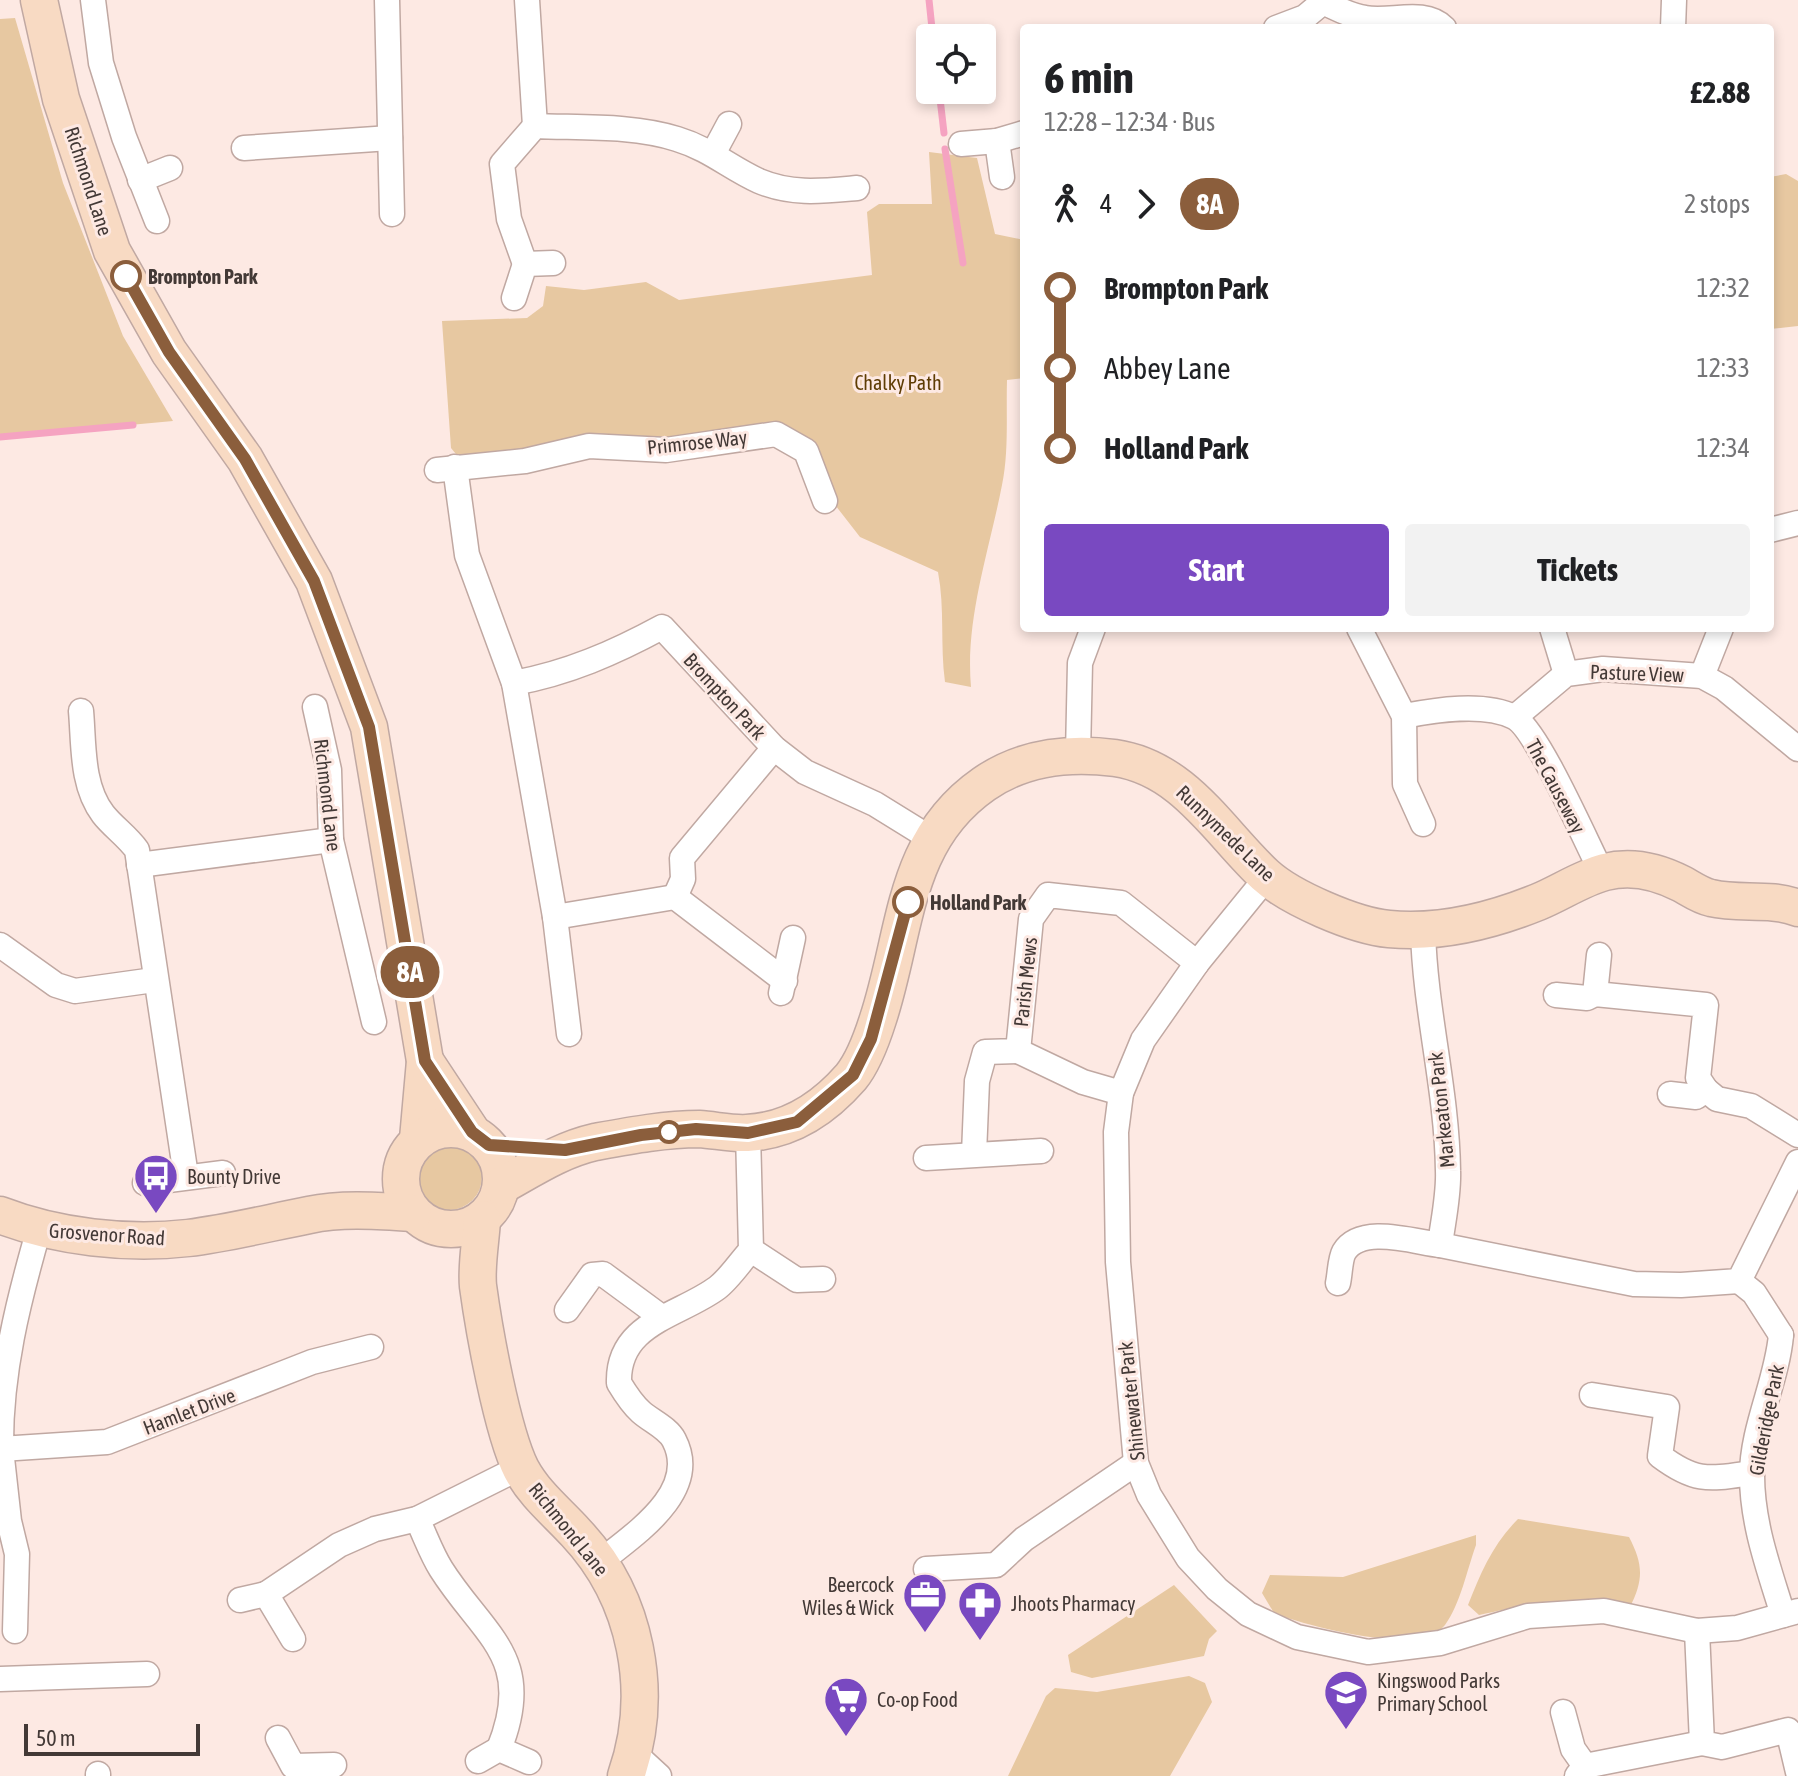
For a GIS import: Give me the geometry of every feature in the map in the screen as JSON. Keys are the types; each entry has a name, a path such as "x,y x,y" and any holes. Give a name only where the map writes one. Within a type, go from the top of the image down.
{"street":[{"name":"Richmond Lane","path":"39,0 61,99 112,251 169,352 245,459 314,581 369,727 425,1061 410,1152"},
{"path":"387,0 392,214"},
{"path":"514,298 525,264 509,219 502,164 535,126 527,0"},
{"path":"1673,24 1674,0"},
{"path":"1287,24 1305,17 1323,1 1361,18 1421,17 1440,24"},
{"path":"94,8 101,63 157,221"},
{"path":"714,152 729,124"},
{"path":"535,126 674,137 714,152 760,181 805,193 857,188"},
{"path":"961,144 997,141 1020,134"},
{"path":"244,148 390,138"},
{"path":"997,141 1002,177"},
{"path":"140,180 170,168"},
{"path":"525,264 553,263"},
{"name":"Primrose Way","path":"514,683 467,555 446,469 525,461 589,446 666,450 776,434 806,451 825,501"},
{"path":"1774,529 1798,523"},
{"name":"Brompton Park","path":"514,683 554,675 610,655 662,627 774,748 805,772 875,804 930,838"},
{"path":"1078,754 1080,663 1092,632"},
{"path":"1361,632 1404,716 1405,784 1423,824"},
{"path":"1553,632 1566,674"},
{"path":"1702,676 1719,632"},
{"name":"Pasture View","path":"1515,717 1566,674 1603,669 1702,676 1724,688 1798,749"},
{"path":"514,683 555,917 569,1034"},
{"name":"The Causeway","path":"1404,716 1456,706 1515,717 1535,741 1602,873"},
{"name":"Richmond Lane","path":"315,707 329,770 331,840 374,1022"},
{"path":"81,711 88,784 104,815 137,850 154,980 186,1176"},
{"path":"675,897 683,879 682,858 774,748"},
{"name":"Runnymede Lane","path":"501,1186 565,1150 641,1135 696,1129 748,1133 797,1122 853,1075 881,1010 913,878 930,838 959,802 989,780 1045,758 1078,754 1121,759 1166,777 1212,815 1267,877 1352,921 1385,929 1423,931 1473,924 1538,902 1602,873 1642,870 1664,874 1711,898 1778,901 1798,908"},
{"path":"139,865 331,840"},
{"name":"Shinewater Park","path":"1267,877 1197,963 1143,1040 1121,1093 1116,1132 1118,1262 1136,1463 1169,1530 1217,1589 1248,1614 1297,1637 1368,1652 1440,1643 1528,1616 1604,1611 1697,1631 1737,1628 1791,1613"},
{"name":"Parish Mews","path":"1018,1051 1031,919 1048,895 1121,903 1197,963"},
{"path":"555,917 675,897 783,987 793,938"},
{"name":"Markeaton Park","path":"1423,931 1425,992 1441,1084 1448,1172 1440,1245"},
{"path":"3,955 56,985 75,991 154,980"},
{"path":"1595,994 1599,955"},
{"path":"1556,995 1587,998 1595,994 1706,1005 1698,1078 1706,1090 1717,1099 1751,1106 1798,1135"},
{"name":"Parish Mews","path":"974,1154 977,1081 985,1052 1018,1051 1083,1082 1121,1093"},
{"name":"Richmond Lane","path":"425,1061 480,1139"},
{"path":"1670,1094 1696,1097 1706,1090"},
{"path":"444,1129 480,1139 499,1164 501,1186 495,1205 482,1219 465,1228 446,1230 428,1225 413,1213 401,1190 410,1152 444,1129"},
{"path":"600,1562 653,1520 676,1485 680,1460 674,1438 642,1413 619,1383 618,1366 623,1351 660,1316 717,1288 751,1250 748,1133"},
{"name":"Runnymede Lane","path":"480,1139 565,1150"},
{"path":"926,1158 1041,1151"},
{"name":"Grosvenor Road","path":"0,1215 39,1229 112,1239 184,1238 258,1228 311,1214 376,1185 410,1152"},
{"path":"1739,1281 1798,1162"},
{"path":"145,1183 223,1173"},
{"name":"Grosvenor Road","path":"311,1214 368,1210 413,1213"},
{"name":"Richmond Lane","path":"482,1219 478,1283 509,1436 521,1467 553,1512 600,1562 619,1593 639,1667 640,1768"},
{"path":"15,1631 17,1554 9,1521 1,1449 12,1326 39,1229"},
{"name":"Richmond Lane","path":"446,1230 478,1283"},
{"path":"1338,1283 1344,1252 1358,1239 1375,1236 1440,1245 1483,1256 1541,1263 1634,1284 1739,1281 1754,1293 1790,1334"},
{"path":"751,1250 797,1280 823,1279"},
{"path":"567,1310 592,1275 603,1274 660,1316"},
{"name":"Gilderidge Park","path":"1790,1334 1778,1366 1752,1473 1758,1535 1791,1613"},
{"name":"Hamlet Drive","path":"1,1449 107,1442 312,1362 371,1347"},
{"path":"1592,1395 1667,1407 1660,1456 1684,1474 1704,1480 1752,1473"},
{"path":"926,1569 996,1565 1024,1539 1136,1463"},
{"path":"240,1600 266,1594 339,1545 375,1529 417,1519 521,1467"},
{"path":"417,1519 441,1569 489,1630 505,1657 514,1694 509,1725 499,1749 478,1761"},
{"path":"266,1594 293,1639"},
{"path":"1697,1631 1696,1679 1702,1743"},
{"path":"0,1679 147,1674"},
{"path":"1563,1712 1581,1771 1702,1743 1722,1747 1788,1730 1798,1772"},
{"path":"278,1738 293,1771 334,1765"},
{"path":"499,1749 529,1762"}],"green space":[{"path":"15,18 63,183 123,336 173,421 0,437 0,19"},
{"name":"Chalky Path","path":"929,152 977,158 995,234 1020,239 1020,378 1007,380 1004,472 971,636 971,687 945,682 938,572 860,537 776,429 460,459 451,448 442,321 527,318 543,306 546,286 584,290 646,282 679,300 872,275 867,212 879,204 932,204"},
{"path":"1786,174 1798,181 1798,326 1774,329 1774,176"},
{"path":"449,1144 462,1147 472,1154 479,1164 482,1177 479,1190 472,1200 462,1207 449,1210 436,1207 426,1200 419,1190 416,1177 419,1164 426,1154 436,1147"},
{"path":"1518,1519 1629,1537 1640,1572 1638,1588 1630,1607 1570,1601 1520,1606 1479,1615 1468,1605 1495,1548"},
{"path":"1476,1535 1476,1545 1455,1608 1445,1625 1432,1634 1389,1639 1311,1625 1274,1613 1262,1593 1270,1575 1343,1577"},
{"path":"1174,1585 1217,1631 1209,1639 1204,1656 1092,1678 1071,1672 1068,1655"},
{"path":"1189,1676 1205,1683 1212,1702 1170,1776 1008,1776 1046,1696 1055,1688 1097,1692"}],"waterway":[{"path":"929,0 932,24"},
{"path":"941,104 944,133"},
{"path":"945,149 963,263"},
{"path":"0,437 133,425"}],"bus line":[{"name":"8A","path":"126,276 169,352 245,459 314,581 369,727 425,1061 472,1132 489,1145 565,1150 641,1135 696,1129 748,1133 797,1122 853,1075 881,1010 908,902"}],"place":[{"name":"Brompton Park","path":"126,276"},
{"name":"Holland Park","path":"908,902"},
{"name":"Bounty Drive","path":"156,1215"},
{"name":"Beercock Wiles & Wick","path":"925,1634"},
{"name":"Jhoots Pharmacy","path":"980,1642"},
{"name":"Kingswood Parks Primary School","path":"1346,1731"},
{"name":"Co-op Food","path":"846,1738"}]}
